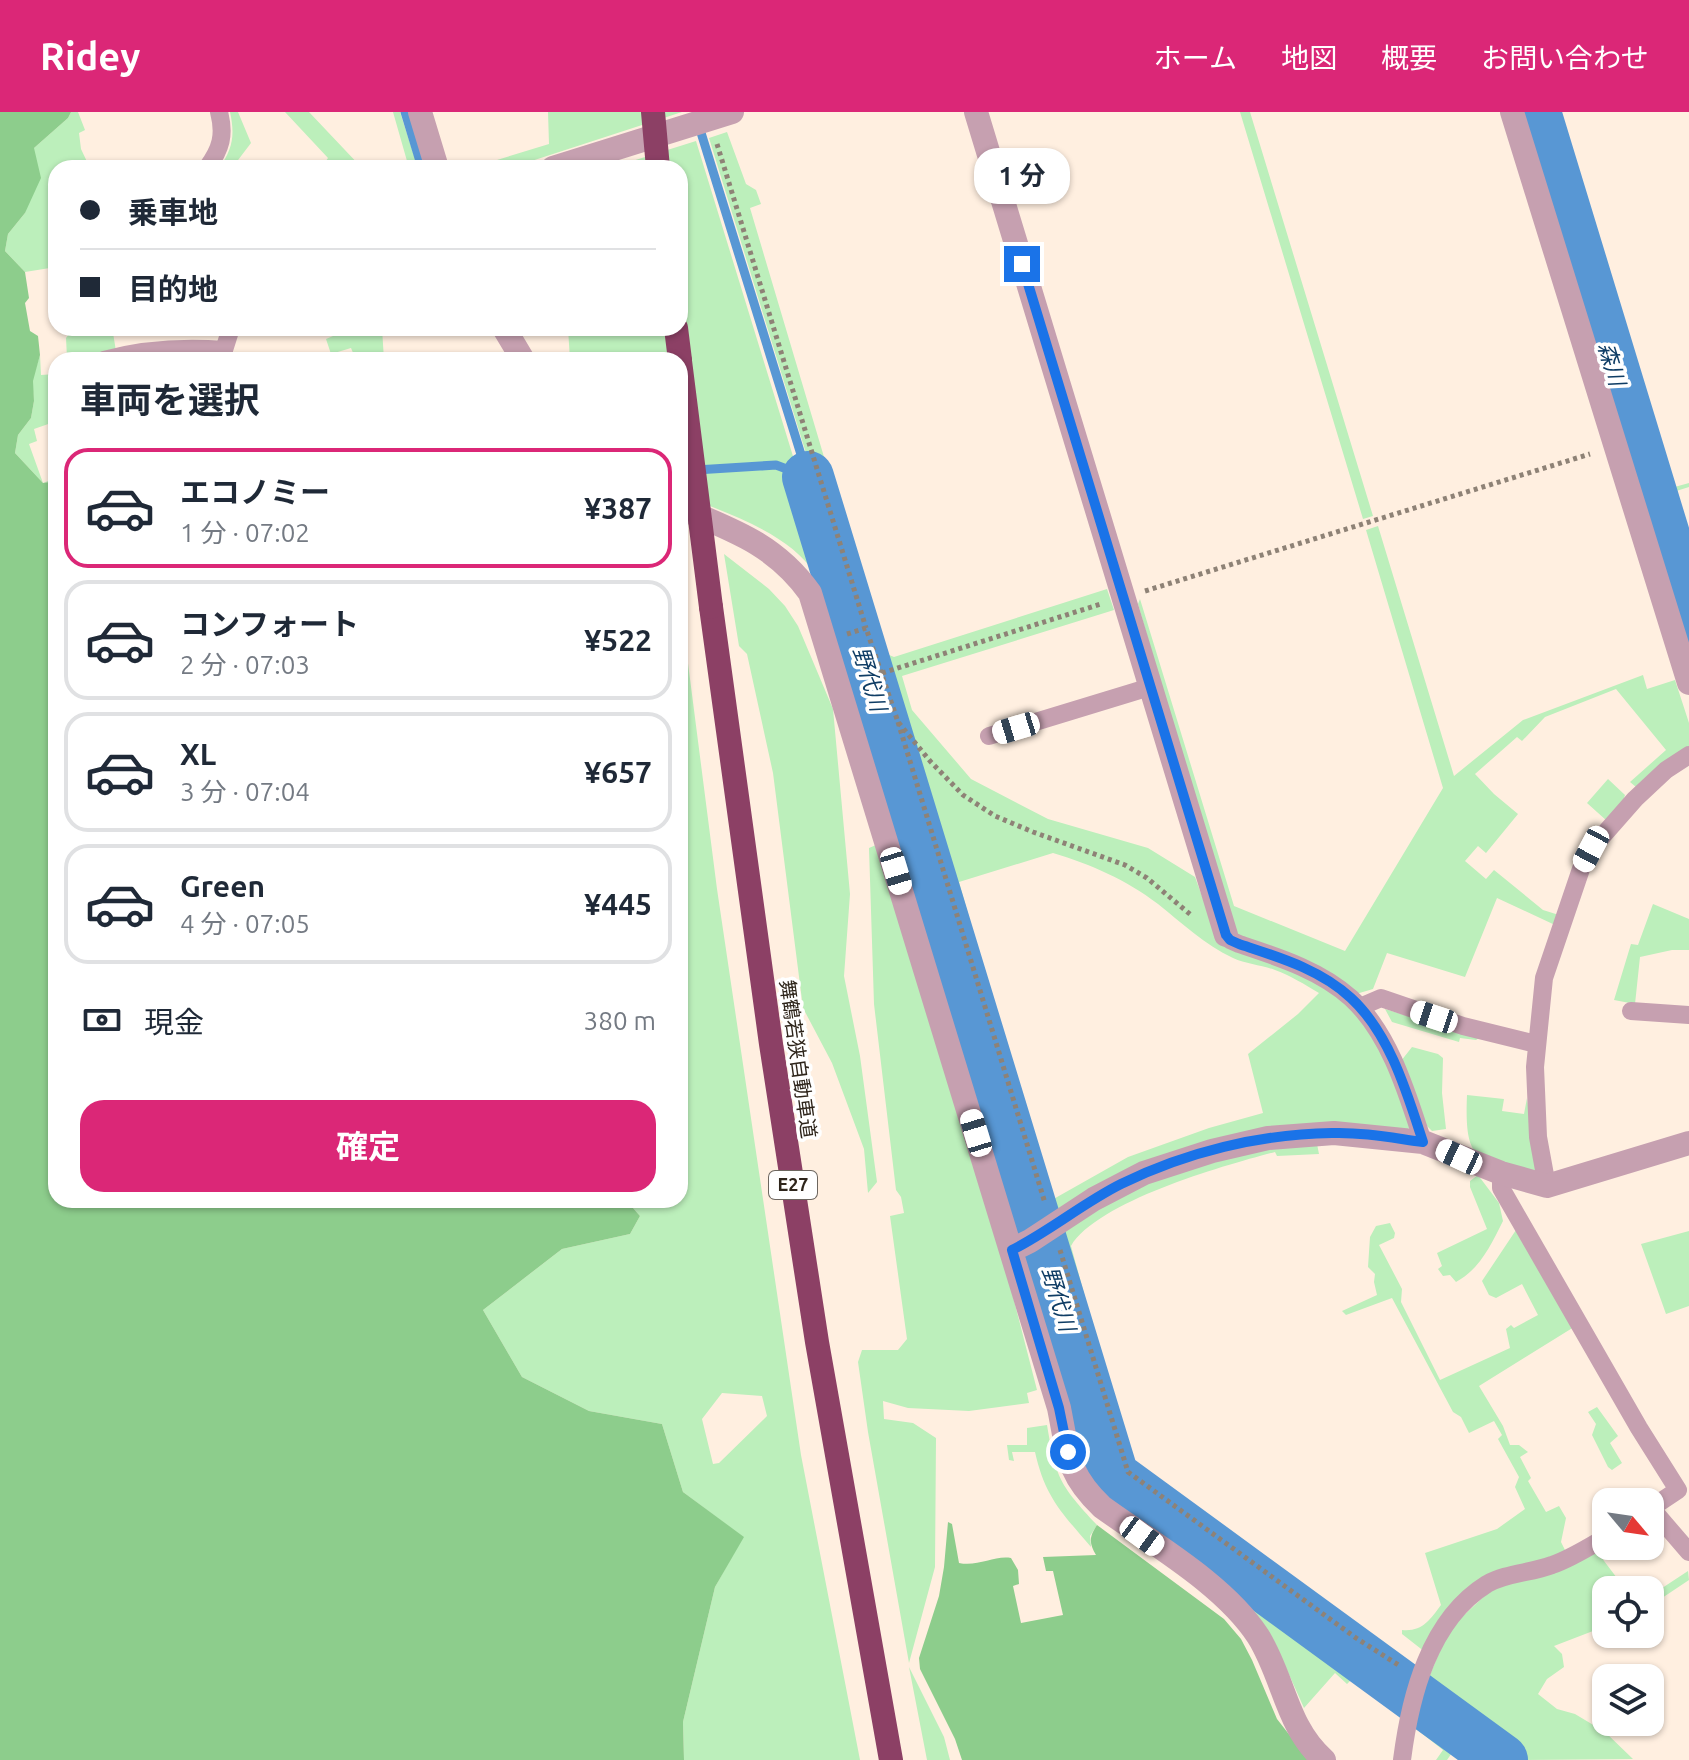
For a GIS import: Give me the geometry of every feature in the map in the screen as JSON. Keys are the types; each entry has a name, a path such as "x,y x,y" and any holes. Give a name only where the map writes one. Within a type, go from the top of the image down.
{"highway":[{"path":"653,112 657,160"},
{"name":"舞鶴若狭自動車道","path":"688,424 771,1044 812,1310 891,1760"}],"street":[{"path":"420,112 435,160"},
{"path":"976,112 1226,935"},
{"path":"1512,112 1687,672"},
{"path":"578,160 708,119"},
{"path":"688,511 750,538 775,554 794,571 810,593 1035,1237 1059,1408 1073,1473 1084,1490 1102,1507 1234,1605 1260,1639 1296,1725 1324,1760"},
{"path":"1035,1237 1144,1173 1241,1143 1268,1138 1334,1133 1423,1142 1501,1173 1547,1186 1689,1143"}],"lane":[{"path":"213,160 222,141 219,112"},
{"path":"146,352 186,347 210,352"},
{"path":"989,736 1150,687"},
{"path":"1547,1186 1538,1137 1536,1044 1544,978 1581,869 1591,849 1635,799 1666,770 1689,755"},
{"path":"1226,935 1239,944 1303,968 1339,989 1360,1007 1381,1036 1393,1060 1423,1142"},
{"path":"1360,1007 1381,998 1463,1026 1536,1044"},
{"path":"1631,1011 1689,1015"},
{"path":"1501,1173 1501,1188 1639,1428 1684,1488 1664,1500"},
{"path":"1664,1524 1689,1552"},
{"path":"1402,1760 1416,1690 1435,1644 1457,1609 1489,1583 1552,1565 1592,1544"}],"path":[{"path":"708,119 863,629 898,722 1017,1119 1035,1237 1128,1472 1392,1662 1416,1690"},
{"path":"882,673 1614,446"},
{"path":"847,634 863,629"},
{"path":"898,722 963,795 995,816 1125,865 1147,878 1209,929 1226,935"}],"green space":[{"path":"0,112 71,112 34,148 41,178 25,213 8,234 5,251 25,272 29,298 25,303 30,331 38,336 40,355 33,381 31,418 18,435 15,453 43,483 48,482 48,1208 633,1208 640,1216 630,1234 562,1249 483,1310 522,1377 589,1411 662,1424 683,1492 744,1537 715,1587 683,1722 684,1760 0,1760"},
{"path":"71,112 78,112 85,130 79,133 86,160 48,160 48,268 25,272 5,251 8,234 25,213 34,148"},
{"path":"230,112 238,112 251,143 238,160 224,160 232,142"},
{"path":"285,112 309,112 354,160 327,160"},
{"path":"393,112 400,112 415,160 407,160"},
{"path":"548,112 682,112 535,160 497,160 549,144"},
{"path":"1240,112 1250,112 1373,516 1363,519"},
{"path":"1539,112 1545,112 1660,491 1689,483 1689,487 1657,497"},
{"path":"727,132 746,184 756,190 761,204 750,208 882,652 894,657 1107,589 1114,610 902,676 912,710 971,779 1048,819 1148,848 1195,877 1210,918 1279,962 1326,987 1356,1012 1386,1060 1410,1127 1405,1132 1321,1125 1063,1211 1053,1208 1049,1201 1038,1207 709,138","holes":["1053,853 1133,887 1223,953 1281,972 1319,993 1248,1054 1263,1113 1209,1128 1128,1157 1050,1201 1019,1111 1021,1101 959,882"]},
{"path":"696,141 844,622 834,626 814,573 789,546 754,525 688,498 688,352 570,352 568,336 688,336 688,160 635,160"},
{"path":"114,336 116,351 67,352 66,338"},
{"path":"333,336 382,336 384,352 353,352 351,348 330,352 326,339"},
{"path":"40,355 41,375 48,375 48,424 34,429 37,441 29,444 43,483 15,453 18,435 31,418 34,401 32,381"},
{"path":"1378,526 1454,776 1523,720 1643,675 1647,689 1675,680 1689,723 1689,748 1636,787 1630,782 1666,750 1616,689 1545,717 1522,741 1517,737 1475,774 1518,814 1486,853 1478,846 1465,861 1486,879 1494,870 1543,910 1559,915 1555,925 1497,898 1465,977 1387,953 1373,989 1356,994 1240,938 1231,927 1138,604 1140,599 1234,906 1345,951 1443,788 1366,530"},
{"path":"724,554 769,589 785,606 798,626 833,709 850,894 844,976 860,1056 877,1182 868,1193 864,1149 832,1063 803,1008 773,773 747,654 739,646"},
{"path":"852,641 1031,1228 1020,1235 841,653 843,644"},
{"path":"688,663 717,889 801,1455 860,1760 684,1760 683,1722 715,1587 743,1537 683,1492 662,1424 589,1411 522,1377 483,1310 562,1249 630,1234 640,1216 633,1208 688,1208","holes":["722,1393 762,1396 767,1416 719,1463 713,1464 702,1419"]},
{"path":"1608,779 1625,795 1622,804 1607,821 1587,803"},
{"path":"876,845 1008,1277 1037,1390 1027,1393 1029,1403 969,1411 908,1408 883,1401 884,1419 913,1423 936,1438 935,1567 909,1663 858,1362 862,1350 898,1350 907,1339 890,1216 904,1213 901,1197 896,1190 874,1004 869,848"},
{"path":"1653,904 1689,919 1689,950 1672,950 1640,957 1635,1004 1614,1000 1631,944 1638,945"},
{"path":"1385,1009 1479,1038 1460,1038 1459,1042 1392,1022"},
{"path":"1412,1047 1443,1058 1442,1093 1446,1129 1432,1131 1424,1123 1401,1061"},
{"path":"1467,1095 1504,1099 1502,1111 1524,1114 1527,1098 1538,1179 1488,1162 1472,1148 1468,1135"},
{"path":"1317,1144 1319,1154 1277,1156 1275,1152 1164,1187 1107,1214 1085,1230 1071,1246 1110,1388 1135,1463 1373,1642 1417,1669 1410,1686 1119,1473 1049,1243 1055,1248 1065,1242 1063,1229 1114,1196 1237,1152"},
{"path":"1478,1175 1499,1203 1503,1221 1478,1263 1456,1282 1450,1275 1443,1276 1438,1269 1442,1266 1437,1253 1487,1229 1470,1187 1470,1181"},
{"path":"1390,1223 1394,1238 1379,1245 1402,1289 1401,1302 1440,1380 1510,1348 1506,1329 1538,1315 1522,1284 1496,1298 1489,1295 1482,1281 1516,1230 1574,1327 1479,1386 1503,1426 1510,1445 1519,1445 1528,1452 1520,1457 1531,1478 1528,1481 1546,1512 1559,1506 1566,1518 1561,1542 1566,1552 1505,1571 1425,1652 1402,1634 1402,1630 1420,1627 1441,1605 1425,1553 1497,1529 1525,1509 1515,1487 1519,1477 1498,1439 1502,1435 1494,1421 1469,1433 1461,1417 1453,1412 1392,1298 1346,1315 1342,1311 1377,1295 1375,1274 1368,1267 1370,1237 1376,1226"},
{"path":"1689,1231 1689,1306 1666,1314 1641,1244"},
{"path":"1037,1247 1109,1480 1408,1698 1403,1717 1357,1674 1347,1684 1335,1673 1304,1708 1274,1641 1105,1497 1087,1474 1027,1261 1027,1254"},
{"path":"1597,1407 1618,1436 1610,1443 1622,1463 1612,1470 1592,1435 1596,1424 1588,1412"},
{"path":"1047,1425 1053,1458 1067,1490 1097,1525 1090,1536 1091,1547 1049,1493 1035,1452 1012,1452 1014,1461 1009,1460 1007,1445 1027,1445 1027,1428"},
{"path":"948,1522 952,1524 959,1563 1011,1558 1018,1570 1019,1584 1013,1586 1021,1623 1063,1615 1053,1571 1046,1571 1043,1557 1096,1555 1091,1540 1097,1525 1224,1619 1241,1639 1277,1719 1309,1760 962,1760 955,1739 920,1669 919,1658 939,1596"},
{"path":"1592,1550 1592,1560 1603,1560 1615,1576 1592,1576 1592,1631 1554,1646 1562,1654 1564,1667 1547,1679 1538,1694 1557,1709 1575,1714 1592,1724 1592,1736 1609,1736 1633,1759 1513,1760 1422,1694 1449,1629 1492,1589"},
{"path":"1688,1571 1689,1580 1664,1597 1664,1587"},
{"path":"909,1667 944,1737 950,1760 927,1760"},
{"path":"1419,1705 1492,1760 1473,1760 1456,1747 1447,1760 1436,1760 1443,1750 1415,1728"}],"waterway":[{"name":"野代川","path":"405,112 420,160"},
{"name":"森川","path":"1535,112 1689,617"},
{"name":"野代川","path":"698,123 808,477"},
{"name":"野代川","path":"688,470 776,465 808,477"},
{"name":"野代川","path":"808,477 1113,1476 1502,1760"}],"route":[{"path":"1022,264 1226,935 1230,940 1280,958 1328,981 1360,1007 1381,1036 1393,1060 1423,1142 1368,1134 1334,1133 1241,1143 1144,1173 1094,1199 1012,1250 1059,1408 1068,1452"}]}
